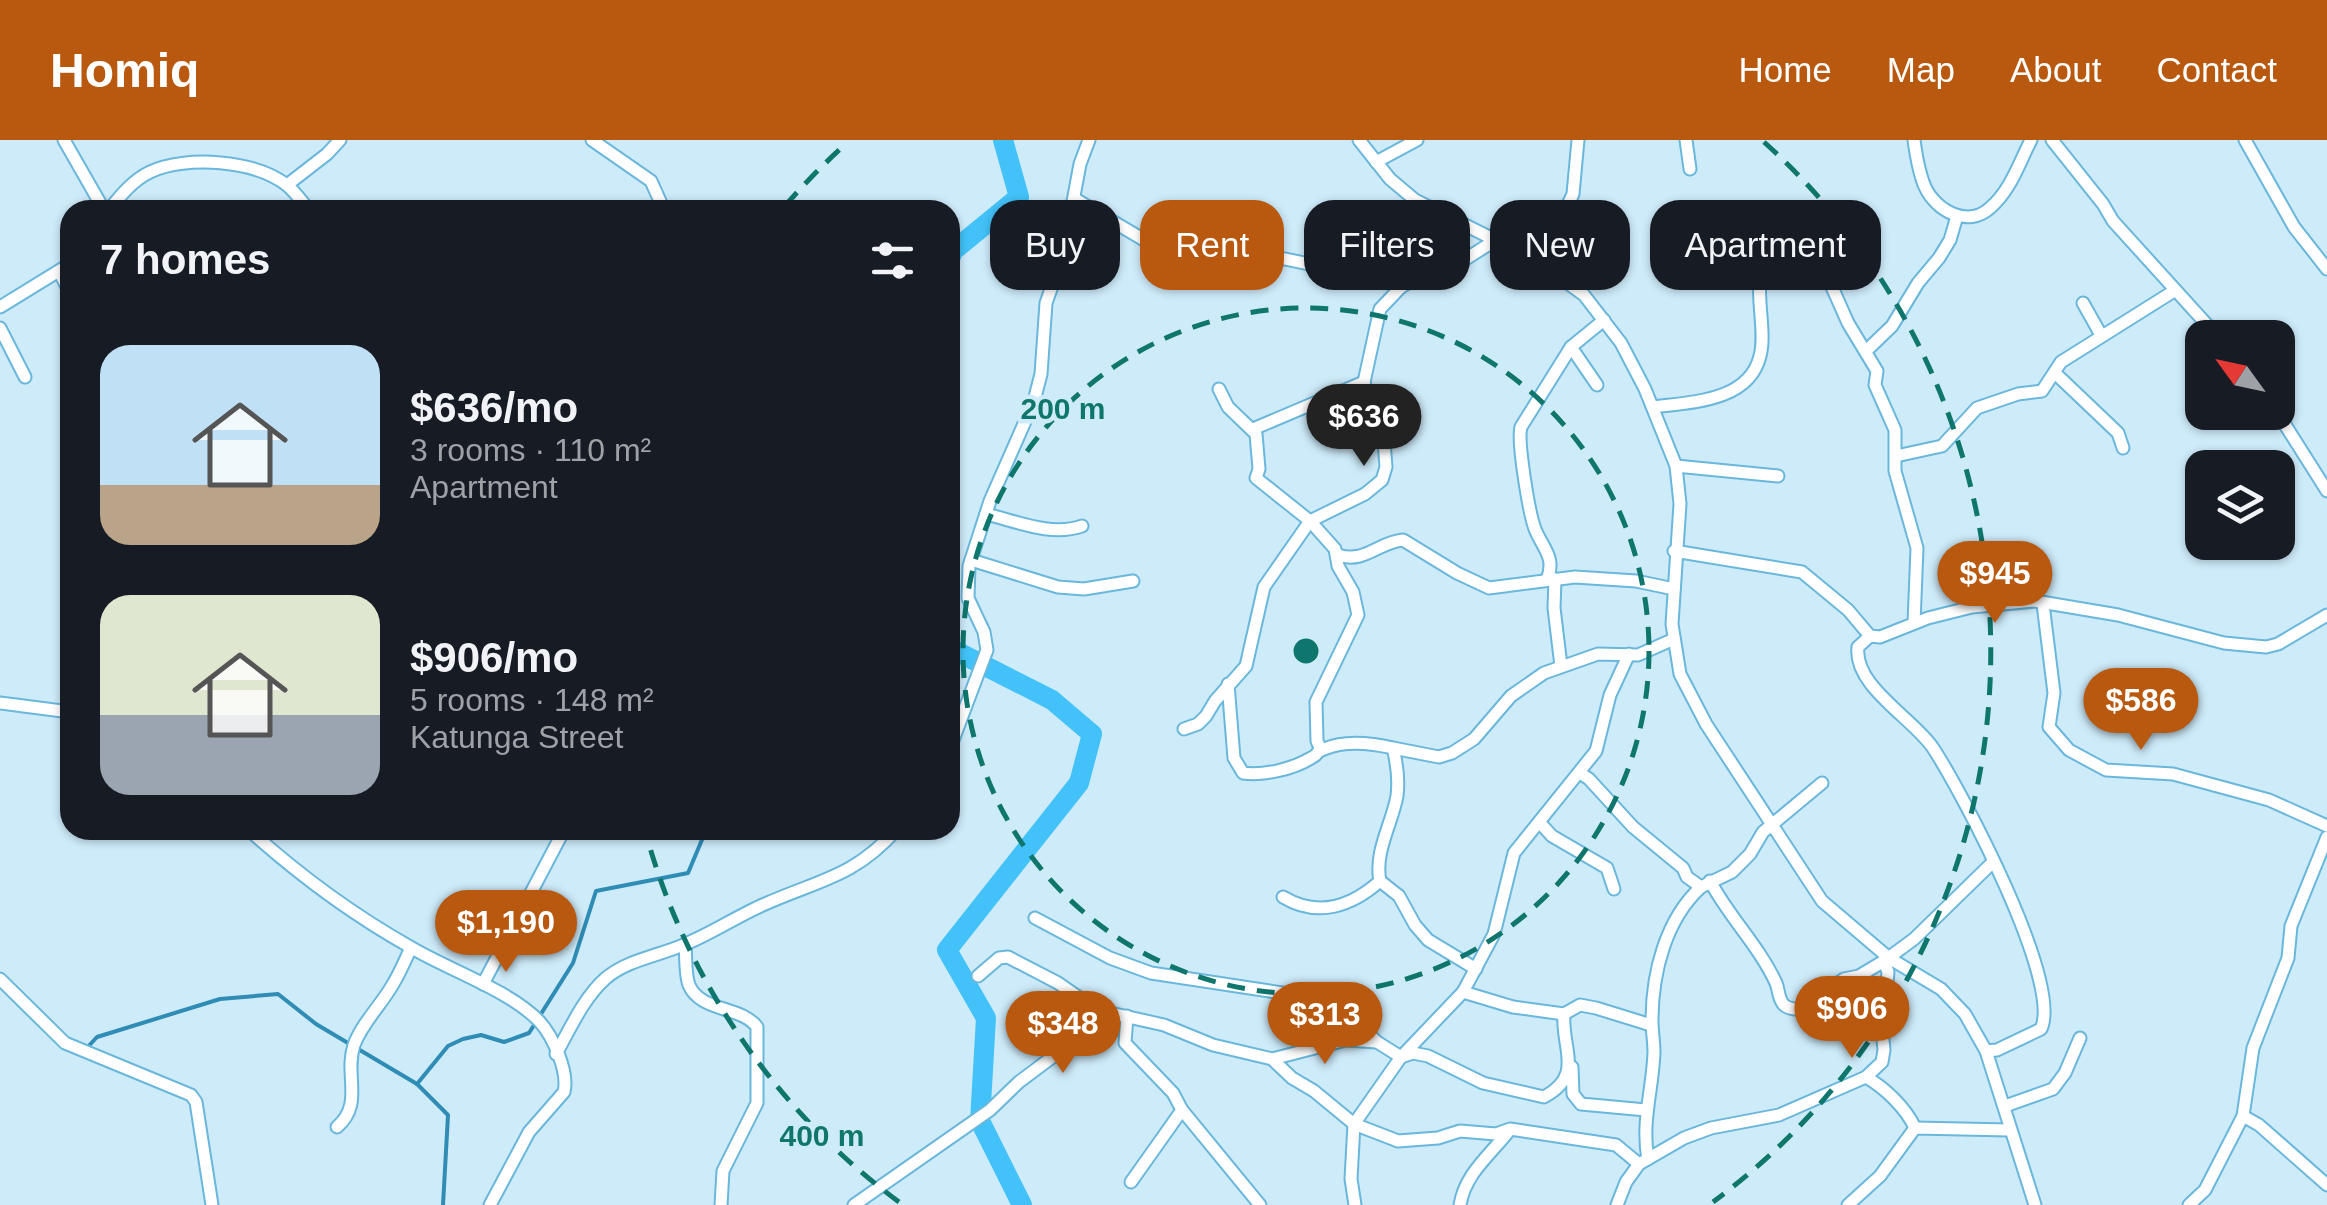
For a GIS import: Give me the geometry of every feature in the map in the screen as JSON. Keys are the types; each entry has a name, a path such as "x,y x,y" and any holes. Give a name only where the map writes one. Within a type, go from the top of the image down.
{"street":[{"path":"64,140 100,200"},
{"path":"286,185 328,154 340,140"},
{"path":"592,140 651,181 660,200"},
{"path":"960,721 986,650 984,632 968,598 966,584 971,560 1034,400 1041,374 1046,303 1063,255 1080,164 1089,140"},
{"path":"1359,140 1414,200 1490,239"},
{"path":"1376,162 1416,140"},
{"path":"1570,200 1578,140"},
{"path":"1686,140 1690,170"},
{"path":"1914,140 1926,190 1937,204 1957,216 1976,218 1995,204 2011,182 2031,140"},
{"path":"2052,140 2113,221 2202,320"},
{"path":"2244,140 2294,227 2327,269"},
{"path":"115,200 148,173 180,163 212,162 240,167 286,185 300,200"},
{"path":"1075,199 1166,253 1224,250 1304,263"},
{"path":"1866,351 1892,326 1918,282 1939,258 1950,240 1957,216"},
{"path":"2314,252 2327,241"},
{"path":"1653,407 1710,399 1746,381 1760,356 1760,277 1779,268 1820,260 1848,323 1877,370 1874,385 1895,430 1896,471 1917,548 1914,622"},
{"path":"0,307 60,271"},
{"path":"1184,729 1206,716 1250,656 1264,587 1310,521 1364,494 1384,474 1384,442 1364,382 1380,309 1398,290"},
{"path":"1577,290 1626,352 1676,466 1680,504 1674,550 1674,639 1680,674 1706,724 1822,901 1886,960 1941,989 1956,1002 1986,1052 2035,1205"},
{"path":"1896,456 1942,446 1977,408 2018,394 2042,391 2061,362 2174,291"},
{"path":"2083,303 2100,335"},
{"path":"1561,666 1549,550 1532,518 1518,436 1527,415 1571,347 1604,320"},
{"path":"0,328 25,377"},
{"path":"1571,347 1597,385"},
{"path":"2055,373 2118,433 2123,448"},
{"path":"1253,429 1364,382"},
{"path":"1219,389 1234,414 1253,429 1258,456 1256,478 1310,521 1338,555 1354,559 1404,540 1488,588 1602,578 1674,589"},
{"path":"2288,430 2327,491"},
{"path":"1676,466 1778,476"},
{"path":"986,514 1047,529 1068,531 1082,526"},
{"path":"1674,550 1802,572 1848,610 1870,636 1880,637 1914,622 1972,607 2034,602 2118,615 2180,634 2266,647 2327,615"},
{"path":"1321,750 1317,741 1316,702 1358,615 1353,592 1338,566 1338,555"},
{"path":"971,560 1058,588 1084,589 1133,581"},
{"path":"2043,604 2054,693 2050,728 2068,750 2106,770 2173,774 2269,800 2327,826"},
{"path":"1870,636 1858,647 1860,668 1904,720 1931,744 1965,800 2025,935 2045,1010 2041,1029 1986,1052"},
{"path":"1228,684 1232,748 1242,773 1267,773 1310,759 1321,750 1361,744 1439,757 1474,740 1511,696 1530,681 1598,654 1652,650 1674,639"},
{"path":"1355,1205 1351,1179 1354,1124 1400,1057 1463,992 1494,934 1514,853 1596,751 1610,695 1629,654"},
{"path":"0,703 60,711"},
{"path":"1394,748 1397,794 1381,849 1380,881 1399,896 1428,940 1476,969"},
{"path":"1580,773 1633,827 1683,868 1688,877 1705,884 1758,951 1776,982 1780,999 1793,1009 1807,1006 1844,979 1859,976 1886,960 1933,923 1992,863"},
{"path":"1644,1161 1654,1052 1652,996 1666,942 1679,913 1705,884 1732,872 1772,825 1822,783"},
{"path":"1540,824 1552,836 1607,868 1614,889"},
{"path":"2188,1205 2206,1190 2243,1116 2252,1048 2288,958 2291,926 2324,860 2327,837"},
{"path":"261,840 321,890 411,948 483,984 537,1018 547,1031 566,1084 564,1092 519,1147 490,1205"},
{"path":"483,984 559,840"},
{"path":"556,1054 602,981 617,969 685,944 764,904 845,872 887,840"},
{"path":"1284,897 1299,906 1332,908 1350,904 1380,881"},
{"path":"1035,918 1110,958 1152,972 1335,1001 1377,1042 1400,1057"},
{"path":"685,944 688,985 718,1007 750,1018 757,1027 757,1103 723,1171 722,1205"},
{"path":"337,1127 352,1109 350,1061 354,1046 411,948"},
{"path":"978,976 1000,958 1008,957 1058,983 1097,1010 1272,1059 1354,1124 1398,1141 1438,1138 1460,1131 1496,1134 1510,1129 1616,1146 1644,1161"},
{"path":"1617,1205 1626,1182 1644,1161 1696,1132 1779,1114 1866,1077 1882,1062 1886,960"},
{"path":"0,980 65,1044 191,1096 197,1110 212,1205"},
{"path":"1463,992 1513,1006 1564,1014 1580,1005 1652,1025"},
{"path":"854,1205 990,1110 1019,1082 1071,1044 1097,1010"},
{"path":"1564,1014 1576,1100 1581,1104 1646,1110"},
{"path":"1127,1016 1126,1043 1173,1094 1260,1205"},
{"path":"2005,1106 2053,1089 2065,1073 2080,1038"},
{"path":"1272,1059 1346,1040 1377,1042"},
{"path":"1400,1057 1413,1052 1428,1056 1483,1083 1544,1097 1559,1088 1570,1063"},
{"path":"1866,1077 1911,1118 1915,1128"},
{"path":"1131,1182 1182,1110"},
{"path":"2243,1116 2259,1125 2327,1184"},
{"path":"1915,1128 2009,1130"},
{"path":"1848,1205 1880,1176 1915,1128"},
{"path":"1460,1205 1462,1189 1510,1129"},
{"path":"2206,1190 2208,1205"}],"waterway":[{"path":"960,245 1019,197 1003,140"},
{"path":"960,653 1052,700 1092,734 1079,783 947,950 986,1018 980,1121 1022,1205"},
{"path":"417,1084 448,1046 463,1039 481,1035 504,1042 529,1033 573,963 596,891 688,873 702,840"},
{"path":"85,1050 97,1037 220,999 278,994 316,1024 417,1084 448,1115 443,1205"}]}
